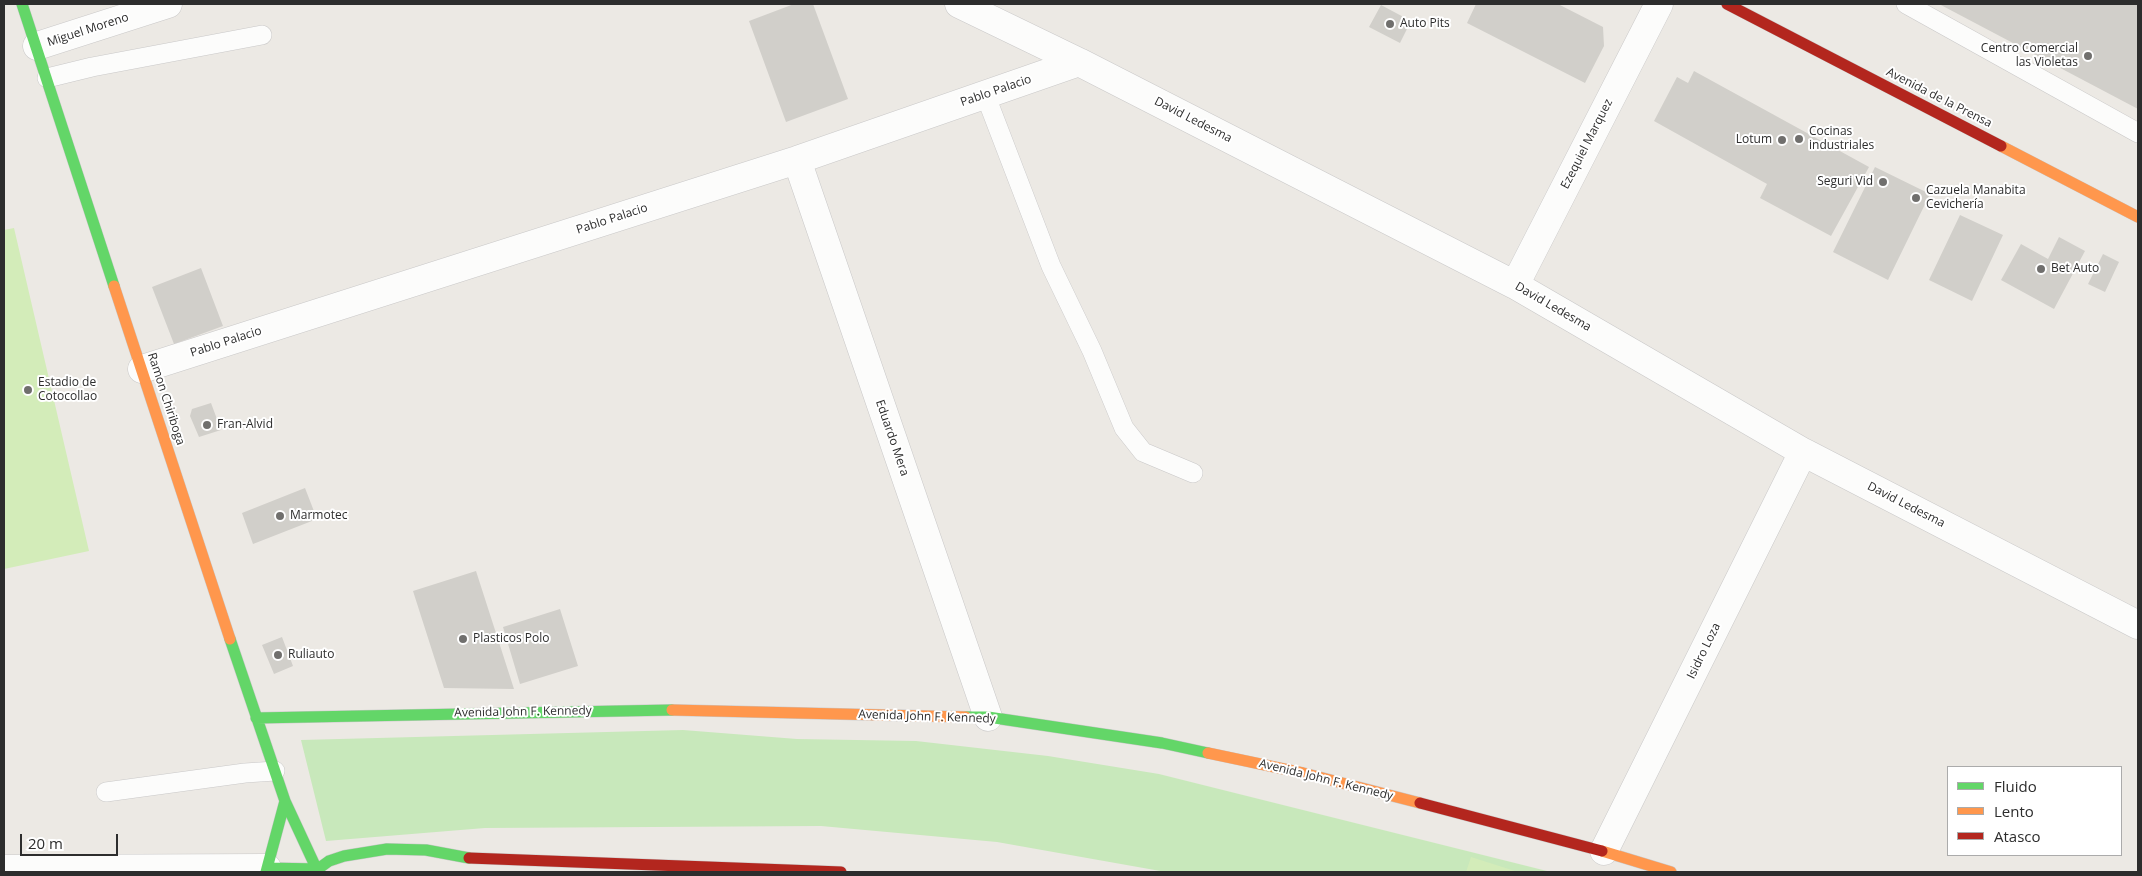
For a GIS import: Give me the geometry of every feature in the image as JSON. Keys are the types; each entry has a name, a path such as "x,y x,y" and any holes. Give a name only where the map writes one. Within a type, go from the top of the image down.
{"street":[{"name":"Ramon Chiriboga","path":"22,4 256,718 285,801 318,871"},
{"name":"Miguel Moreno","path":"37,46 168,4"},
{"name":"David Ledesma","path":"959,4 1079,62 1515,285 1803,452 2138,625"},
{"name":"Ezequiel Marquez","path":"1515,285 1659,4"},
{"name":"Avenida de la Prensa","path":"1726,4 2138,217"},
{"name":"Pablo Palacio","path":"142,369 797,160 1079,62"},
{"name":"Eduardo Mera","path":"797,160 988,717"},
{"name":"Isidro Loza","path":"1604,851 1803,452"},
{"name":"Avenida John F. Kennedy","path":"256,718 634,709 988,717 1162,743 1303,773 1604,851 1671,872"},
{"path":"266,870 285,801"},
{"path":"4,869 318,871 329,861 344,856 387,849 426,850 469,858 841,872"},
{"path":"454,865 469,858"}],"lane":[{"path":"1906,4 2138,133"},
{"path":"47,78 92,67 262,36"},
{"path":"985,94 1051,266 1092,351 1124,428 1144,452 1193,473"},
{"path":"106,792 245,773 275,771"}],"green space":[{"name":"Estadio de Cotocollao","path":"14,228 89,551 4,569 4,230"},
{"path":"683,730 797,739 916,741 1048,756 1159,774 1551,872 1166,872 997,842 821,826 485,828 326,841 301,740"},
{"path":"1471,857 1518,872 1466,872"}],"building":[{"path":"794,4 813,4 848,99 786,122 749,21"},
{"path":"1476,4 1558,4 1603,27 1604,46 1585,83 1467,23"},
{"name":"Centro Comercial las Violetas","path":"1939,4 2138,4 2138,109"},
{"name":"Auto Pits","path":"1381,5 1411,21 1400,43 1369,27"},
{"path":"1694,71 1869,167 1831,236 1760,198 1767,184 1654,121 1677,77 1688,83"},
{"path":"1875,167 1930,194 1888,280 1833,252"},
{"path":"1960,215 2003,235 1972,301 1929,280"},
{"name":"Bet Auto","path":"2059,237 2085,251 2054,309 2001,280 2021,244 2048,259"},
{"path":"2103,254 2119,262 2105,292 2088,284"},
{"path":"201,268 223,326 174,344 152,287"},
{"name":"Fran-Alvid","path":"211,403 221,430 199,437 190,416 192,409"},
{"name":"Marmotec","path":"305,488 317,519 253,544 242,513"},
{"name":"Plasticos Polo","path":"476,571 514,689 444,688 413,591"},
{"path":"560,609 578,666 520,684 503,627"},
{"name":"Ruliauto","path":"282,637 293,666 274,674 262,645"}],"traffic: fast":[{"path":"22,4 114,286"},
{"path":"230,639 285,801 318,872"},
{"path":"256,718 672,710"},
{"path":"966,717 988,717 1162,743 1208,753"},
{"path":"266,872 285,801"},
{"path":"267,868 318,869 329,861 344,856 387,849 426,850 469,858"}],"traffic: slow":[{"path":"2001,146 2138,217"},
{"path":"114,286 230,639"},
{"path":"672,710 966,717"},
{"path":"1208,753 1303,773 1420,803"},
{"path":"1602,851 1671,872"}],"traffic: jam":[{"path":"1727,4 2001,146"},
{"path":"1420,803 1602,851"},
{"path":"469,858 841,872"}],"place":[{"name":"Auto Pits","path":"1390,24"},
{"name":"Centro Comercial las Violetas","path":"2088,56"},
{"name":"Cocinas industriales","path":"1799,139"},
{"name":"Lotum","path":"1782,140"},
{"name":"Seguri Vid","path":"1883,182"},
{"name":"Cazuela Manabita Cevichería","path":"1916,198"},
{"name":"Bet Auto","path":"2041,269"},
{"name":"Estadio de Cotocollao","path":"28,390"},
{"name":"Fran-Alvid","path":"207,425"},
{"name":"Marmotec","path":"280,516"},
{"name":"Plasticos Polo","path":"463,639"},
{"name":"Ruliauto","path":"278,655"}]}
